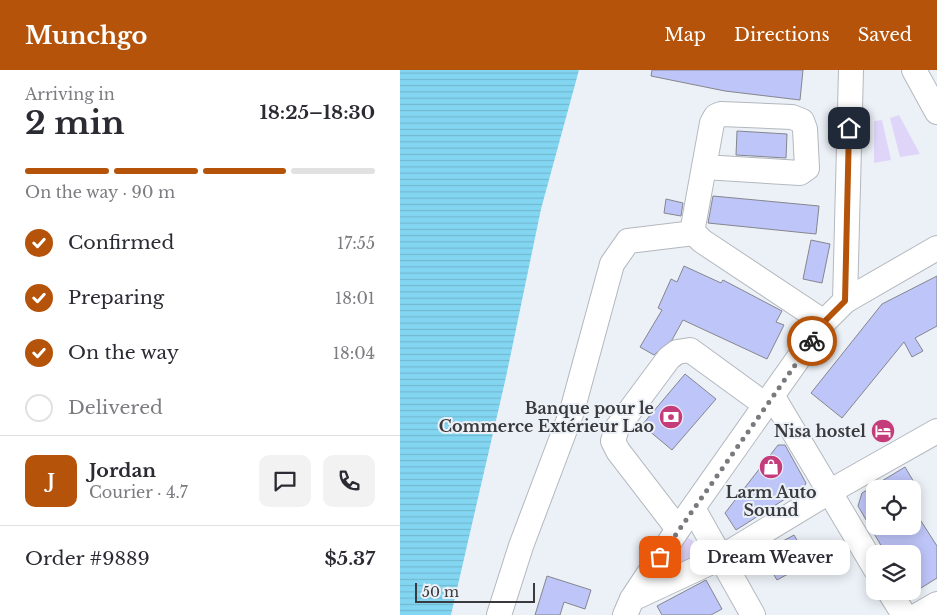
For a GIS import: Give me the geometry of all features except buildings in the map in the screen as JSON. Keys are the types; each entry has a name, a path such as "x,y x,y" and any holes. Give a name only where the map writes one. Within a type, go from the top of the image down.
{"street":[{"path":"845,301 851,70"},
{"path":"914,70 937,112"},
{"path":"694,233 704,167"},
{"path":"694,233 702,242 824,322"},
{"path":"500,615 521,546 572,410 612,264 628,241 694,233"},
{"path":"628,607 678,528 694,510 824,322 845,301 937,248"},
{"path":"678,528 618,451 613,441 616,428 669,358 677,352 690,350 770,401 866,553"},
{"path":"628,607 720,558 829,492 937,431"},
{"path":"694,510 753,615"},
{"path":"895,600 904,615"},
{"path":"918,615 937,604"}],"shaded area":[{"path":"899,115 920,154 900,157 890,118"},
{"path":"882,120 891,160 874,163 874,121"},
{"path":"688,538 692,540 699,551 698,555 661,575"}],"water":[{"path":"400,70 579,70 541,209 506,377 451,615 400,615"}],"way so far":[{"path":"660,557 678,528 694,510 733,451 812,341"}],"place":[{"name":"Banque pour le Commerce Extérieur Lao","path":"671,417"},
{"name":"Nisa hostel","path":"883,431"},
{"name":"Larm Auto Sound","path":"771,467"},
{"name":"Dream Weaver","path":"660,557"}],"route":[{"path":"812,341 824,322 845,301 849,128"}]}
